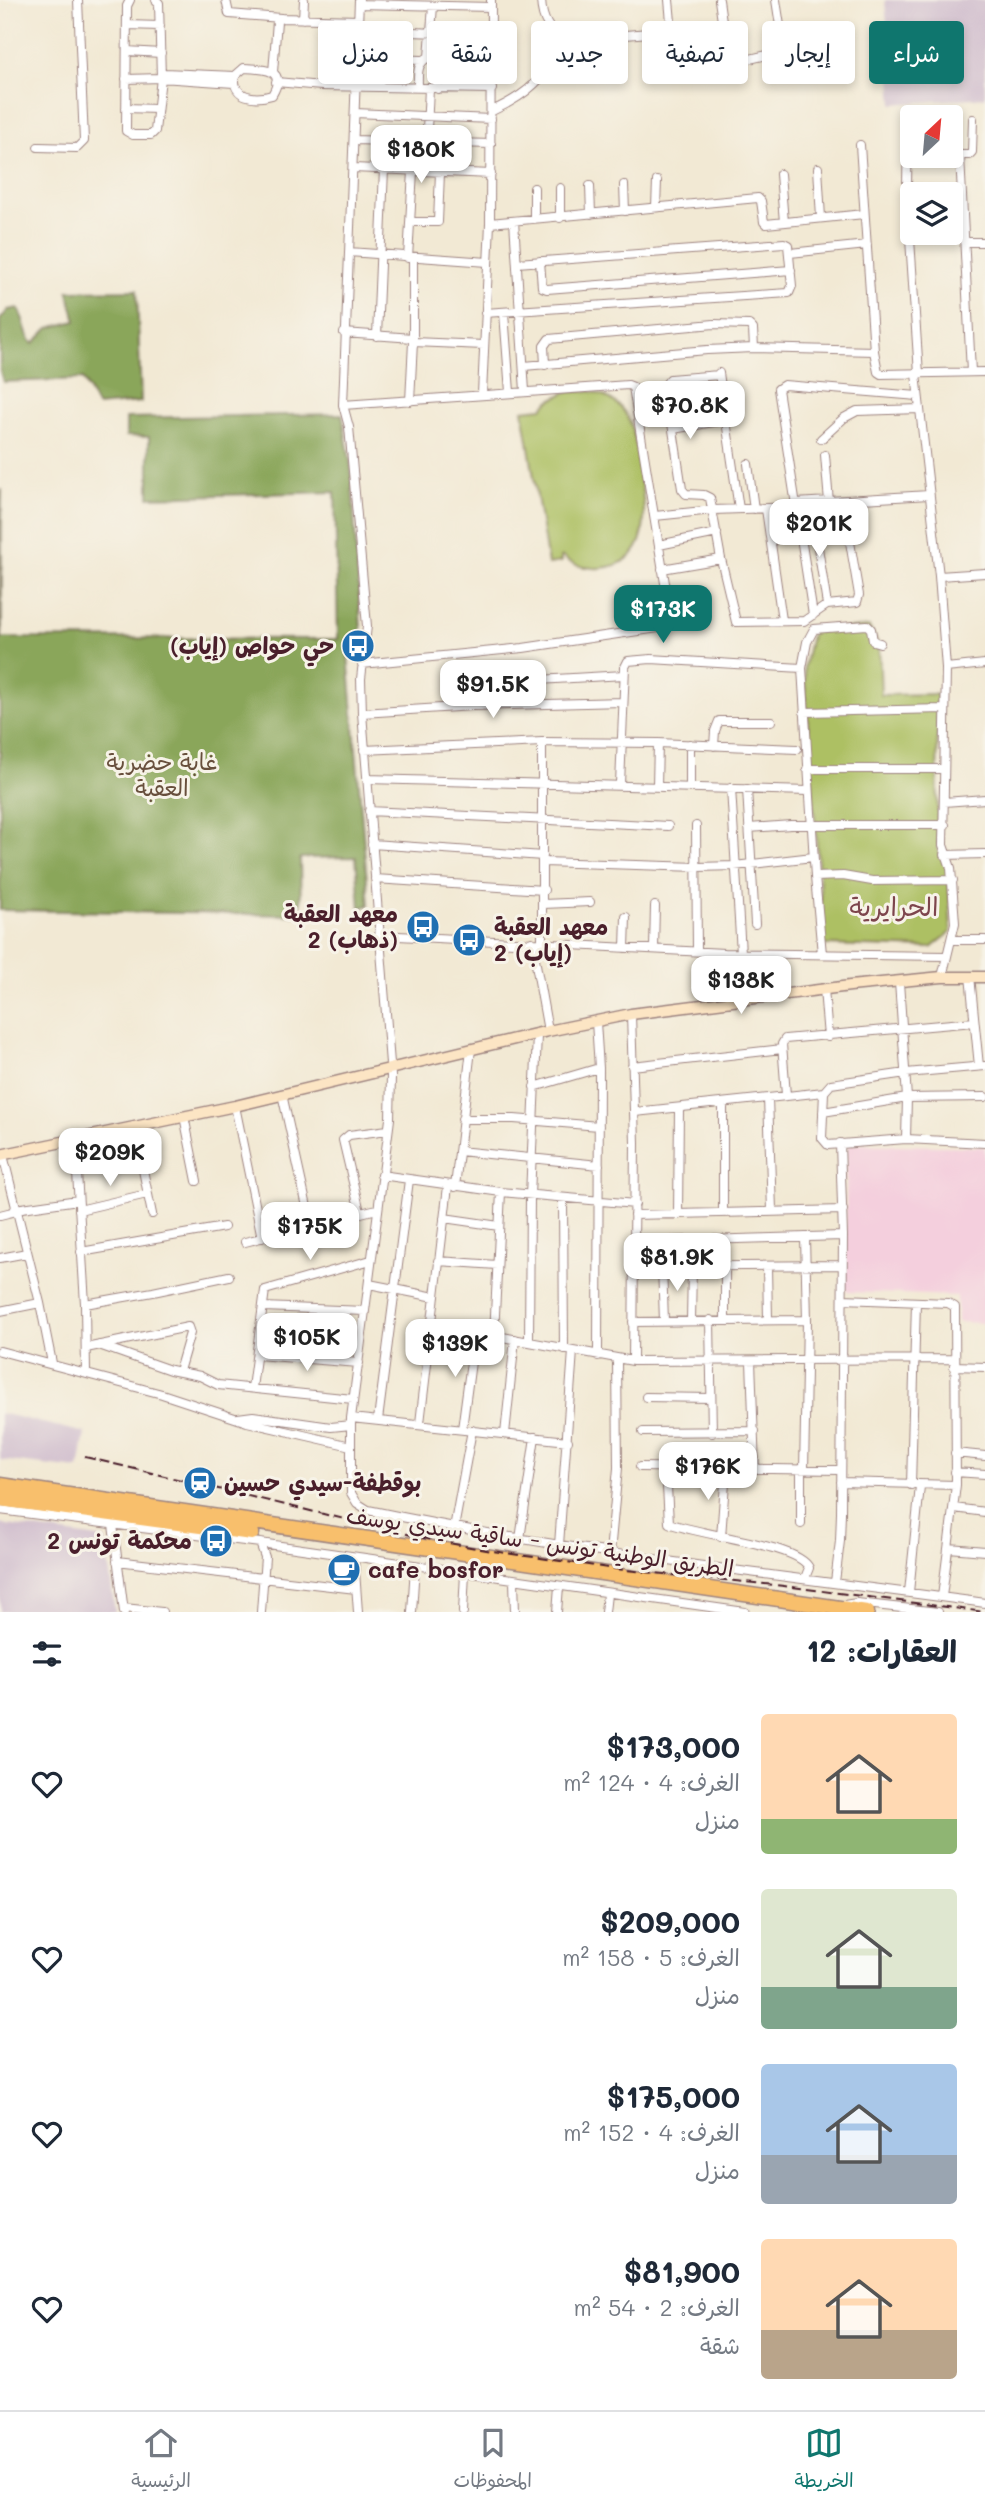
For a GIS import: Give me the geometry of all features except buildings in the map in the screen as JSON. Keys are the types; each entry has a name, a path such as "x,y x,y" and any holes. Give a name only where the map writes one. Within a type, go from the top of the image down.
{"highway":[{"name":"الطريق الوطنية تونس - ساقية سيدي يوسف","path":"0,1485 867,1612"},
{"name":"الطريق الوطنية تونس - ساقية سيدي يوسف","path":"0,1499 799,1612"}],"street":[{"path":"38,147 77,148 84,141 78,0"},
{"path":"130,0 127,6 126,131 132,135 153,134 161,76 159,3 156,0"},
{"path":"226,0 226,11 229,14 359,20 359,2 433,6 451,3 491,4"},
{"path":"303,19 304,0"},
{"path":"541,0 545,21"},
{"path":"669,0 670,21"},
{"path":"719,0 722,21"},
{"path":"748,59 782,50 776,0"},
{"path":"432,21 433,6"},
{"path":"234,79 238,92 243,96 272,95 276,82 276,29 281,18"},
{"path":"322,86 325,19"},
{"path":"127,25 160,26"},
{"path":"127,51 160,53"},
{"path":"418,87 419,66 427,61"},
{"path":"234,79 244,68 269,69 274,72"},
{"path":"126,79 161,76 234,79"},
{"path":"276,82 322,86 492,89"},
{"path":"356,84 343,405 349,427 367,626 362,664 362,713 391,1070 388,1130 353,1399 351,1493 362,1507 454,1528 610,1553 985,1603"},
{"path":"425,171 433,84"},
{"path":"482,394 490,223 492,84"},
{"path":"355,113 428,117 491,115 535,84"},
{"path":"126,108 157,109"},
{"path":"963,156 972,152 973,119"},
{"path":"354,140 491,144"},
{"path":"860,145 874,351 879,374 985,372"},
{"path":"353,168 491,174"},
{"path":"818,168 821,218"},
{"path":"377,336 384,169"},
{"path":"410,401 413,340 410,222 413,171"},
{"path":"410,222 438,222 440,172"},
{"path":"780,174 783,222"},
{"path":"656,207 657,181"},
{"path":"624,185 625,211"},
{"path":"590,186 592,214"},
{"path":"534,188 534,219"},
{"path":"560,188 560,218"},
{"path":"490,223 758,198 761,201 765,224 864,214"},
{"path":"514,221 525,391"},
{"path":"963,228 971,372"},
{"path":"964,242 985,242"},
{"path":"485,313 789,293 792,286 790,253 788,245 784,243 517,263"},
{"path":"790,253 867,245"},
{"path":"911,245 918,396 939,576 946,668 945,855 951,865 955,923 942,977"},
{"path":"349,253 488,262"},
{"path":"540,261 542,287 547,289 791,270"},
{"path":"504,313 510,392"},
{"path":"545,365 544,346 549,339 714,324 749,325 754,348"},
{"path":"344,333 484,345"},
{"path":"524,366 707,350 754,348 874,351"},
{"path":"739,509 719,372 667,381 683,491 687,495 709,496 736,622 804,621 827,605 855,602 859,598 843,500"},
{"path":"343,405 525,391 628,385 633,387 671,620 665,627 523,648 362,664"},
{"path":"813,615 777,392 779,387 784,385 918,396"},
{"path":"821,439 844,418 857,411 920,409"},
{"path":"673,429 726,420"},
{"path":"825,455 829,502"},
{"path":"748,464 754,509"},
{"path":"656,516 929,495"},
{"path":"811,503 827,605"},
{"path":"766,509 782,620"},
{"path":"659,545 717,533"},
{"path":"662,569 721,559"},
{"path":"939,576 985,573"},
{"path":"822,954 813,857 802,668 807,642 814,629 867,625 871,629 873,641 880,643"},
{"path":"620,784 624,675 628,661 651,659 802,668"},
{"path":"946,668 985,664"},
{"path":"481,706 481,689 487,683 624,675"},
{"path":"362,713 623,702"},
{"path":"804,712 945,709"},
{"path":"715,746 715,731 719,721 771,721"},
{"path":"364,750 542,742 622,742 797,749"},
{"path":"542,742 542,942"},
{"path":"657,786 658,743"},
{"path":"690,744 690,787"},
{"path":"807,769 944,769"},
{"path":"367,779 809,791"},
{"path":"731,789 741,953"},
{"path":"747,789 755,925"},
{"path":"944,802 985,799"},
{"path":"369,811 668,826"},
{"path":"749,828 944,825"},
{"path":"696,826 697,951"},
{"path":"372,845 543,859 698,867 734,866 813,857"},
{"path":"945,855 985,855"},
{"path":"815,877 843,876 872,881 953,880"},
{"path":"375,880 544,890"},
{"path":"543,904 590,902"},
{"path":"654,949 655,906"},
{"path":"625,948 626,917"},
{"path":"379,935 741,953 947,956"},
{"path":"952,940 985,940"},
{"path":"529,1342 534,1087 543,1033 532,942"},
{"path":"970,976 974,1023 982,1066 835,1083 824,1092 823,1141 828,1145 906,1139 985,1143"},
{"path":"52,1363 40,1303 1,1155 234,1106 631,1014 824,989 942,977 985,977"},
{"path":"899,982 906,1073 906,1139"},
{"path":"824,989 828,1037"},
{"path":"631,1014 635,1112 633,1361"},
{"path":"596,1022 599,1068 598,1356"},
{"path":"786,1095 782,1049 783,1041 788,1038 828,1037 974,1023"},
{"path":"420,1423 444,1217 459,1151 471,1049"},
{"path":"632,1066 782,1049"},
{"path":"534,1087 599,1068"},
{"path":"635,1112 824,1092"},
{"path":"282,1094 311,1225"},
{"path":"823,1112 907,1098 985,1097"},
{"path":"768,1098 772,1210"},
{"path":"723,1104 723,1213"},
{"path":"234,1106 262,1238"},
{"path":"678,1216 679,1108"},
{"path":"184,1116 197,1181"},
{"path":"462,1119 533,1120 599,1126"},
{"path":"134,1126 152,1214"},
{"path":"360,1212 343,1140 349,1135 388,1130"},
{"path":"75,1140 85,1304 86,1373"},
{"path":"835,1582 840,1541 843,1359 840,1143"},
{"path":"459,1151 599,1165"},
{"path":"382,1175 530,1196 635,1204"},
{"path":"378,1420 397,1290 409,1180"},
{"path":"494,1335 501,1192"},
{"path":"79,1210 147,1194"},
{"path":"563,1199 564,1349"},
{"path":"0,1215 78,1200"},
{"path":"245,1242 377,1209"},
{"path":"634,1215 843,1210"},
{"path":"444,1217 499,1226"},
{"path":"81,1252 224,1227"},
{"path":"634,1241 843,1236"},
{"path":"801,1524 807,1359 805,1237"},
{"path":"0,1258 27,1253"},
{"path":"252,1388 264,1293 268,1289 371,1260"},
{"path":"438,1261 497,1265"},
{"path":"634,1268 842,1265"},
{"path":"662,1266 664,1321"},
{"path":"691,1266 691,1321"},
{"path":"724,1320 725,1266"},
{"path":"767,1266 768,1319"},
{"path":"85,1304 229,1276"},
{"path":"369,1284 435,1297"},
{"path":"843,1299 954,1305 956,1485 942,1597"},
{"path":"909,1592 915,1485 916,1302"},
{"path":"0,1311 40,1303"},
{"path":"263,1307 365,1311"},
{"path":"710,1320 712,1433"},
{"path":"633,1322 807,1320"},
{"path":"86,1348 188,1327 190,1333 179,1371"},
{"path":"432,1327 494,1335 633,1361 914,1358 985,1367"},
{"path":"462,1429 475,1332"},
{"path":"505,1434 515,1339"},
{"path":"99,1345 200,1376 218,1385 353,1399"},
{"path":"0,1351 52,1363 247,1422 351,1446"},
{"path":"559,1545 573,1351"},
{"path":"257,1355 359,1363"},
{"path":"610,1553 618,1468 617,1359"},
{"path":"751,1361 755,1469"},
{"path":"646,1397 711,1398"},
{"path":"238,1418 253,1416 331,1427 351,1421 378,1420 568,1441"},
{"path":"454,1528 472,1430"},
{"path":"643,1432 755,1431"},
{"path":"520,1539 535,1437"},
{"path":"955,1453 985,1456"},
{"path":"640,1467 840,1470"},
{"path":"666,1468 668,1522 788,1552 808,1565 805,1578"},
{"path":"720,1537 726,1469"},
{"path":"955,1472 985,1474"},
{"path":"841,1482 956,1485"},
{"path":"954,1508 985,1512"},
{"path":"0,1510 354,1557 711,1610 745,1612"},
{"path":"113,1525 124,1610 162,1612"},
{"path":"260,1544 265,1556 261,1612"},
{"path":"949,1548 985,1551"},
{"path":"354,1557 358,1612"},
{"path":"117,1561 356,1589"},
{"path":"412,1612 415,1566"},
{"path":"463,1612 465,1573"},
{"path":"514,1580 515,1612"},
{"path":"557,1612 559,1586"},
{"path":"605,1612 607,1594"},
{"path":"658,1612 660,1601"},
{"path":"838,1608 857,1603 938,1612"}],"shaded area":[{"path":"885,0 985,0 985,97 893,104 891,84 964,84 964,21 887,21"},
{"path":"850,1144 985,1147 985,1323 957,1322 957,1296 849,1292 845,1289 847,1151"},
{"path":"0,1413 85,1433 79,1469 0,1460"},
{"path":"0,1524 105,1539 115,1612 0,1612"}],"green space":[{"path":"137,290 141,402 97,406 83,379 3,382 0,370 0,320 8,310 18,308 33,344 49,328 76,321 68,291"},
{"path":"589,391 618,405 631,426 643,500 643,531 639,545 631,556 618,564 590,568 574,564 561,556 561,562 548,564 523,410 542,408 566,392"},
{"name":"غابة حضرية العقبة","path":"342,414 351,466 361,630 356,652 348,654 369,905 360,908 356,857 300,858 301,915 0,910 0,490 2,638 338,639 335,492 149,497 149,437 126,436 126,418"},
{"path":"869,627 879,645 881,695 937,694 938,852 948,864 951,932 931,948 824,945 804,668 812,630"}],"railway":[{"path":"85,1457 432,1540 492,1551 615,1569 784,1586 985,1612"}],"place":[{"name":"حي حواص (إياب)","path":"358,646"},
{"name":"معهد العقبة 2 (ذهاب)","path":"423,927"},
{"name":"معهد العقبة 2 (إياب)","path":"469,940"},
{"name":"بوقطفة-سيدي حسين","path":"200,1483"},
{"name":"محكمة تونس 2","path":"216,1541"},
{"name":"cafe bosfor","path":"344,1570"}],"district":[{"name":"الحرايرية","path":"894,907"}]}
